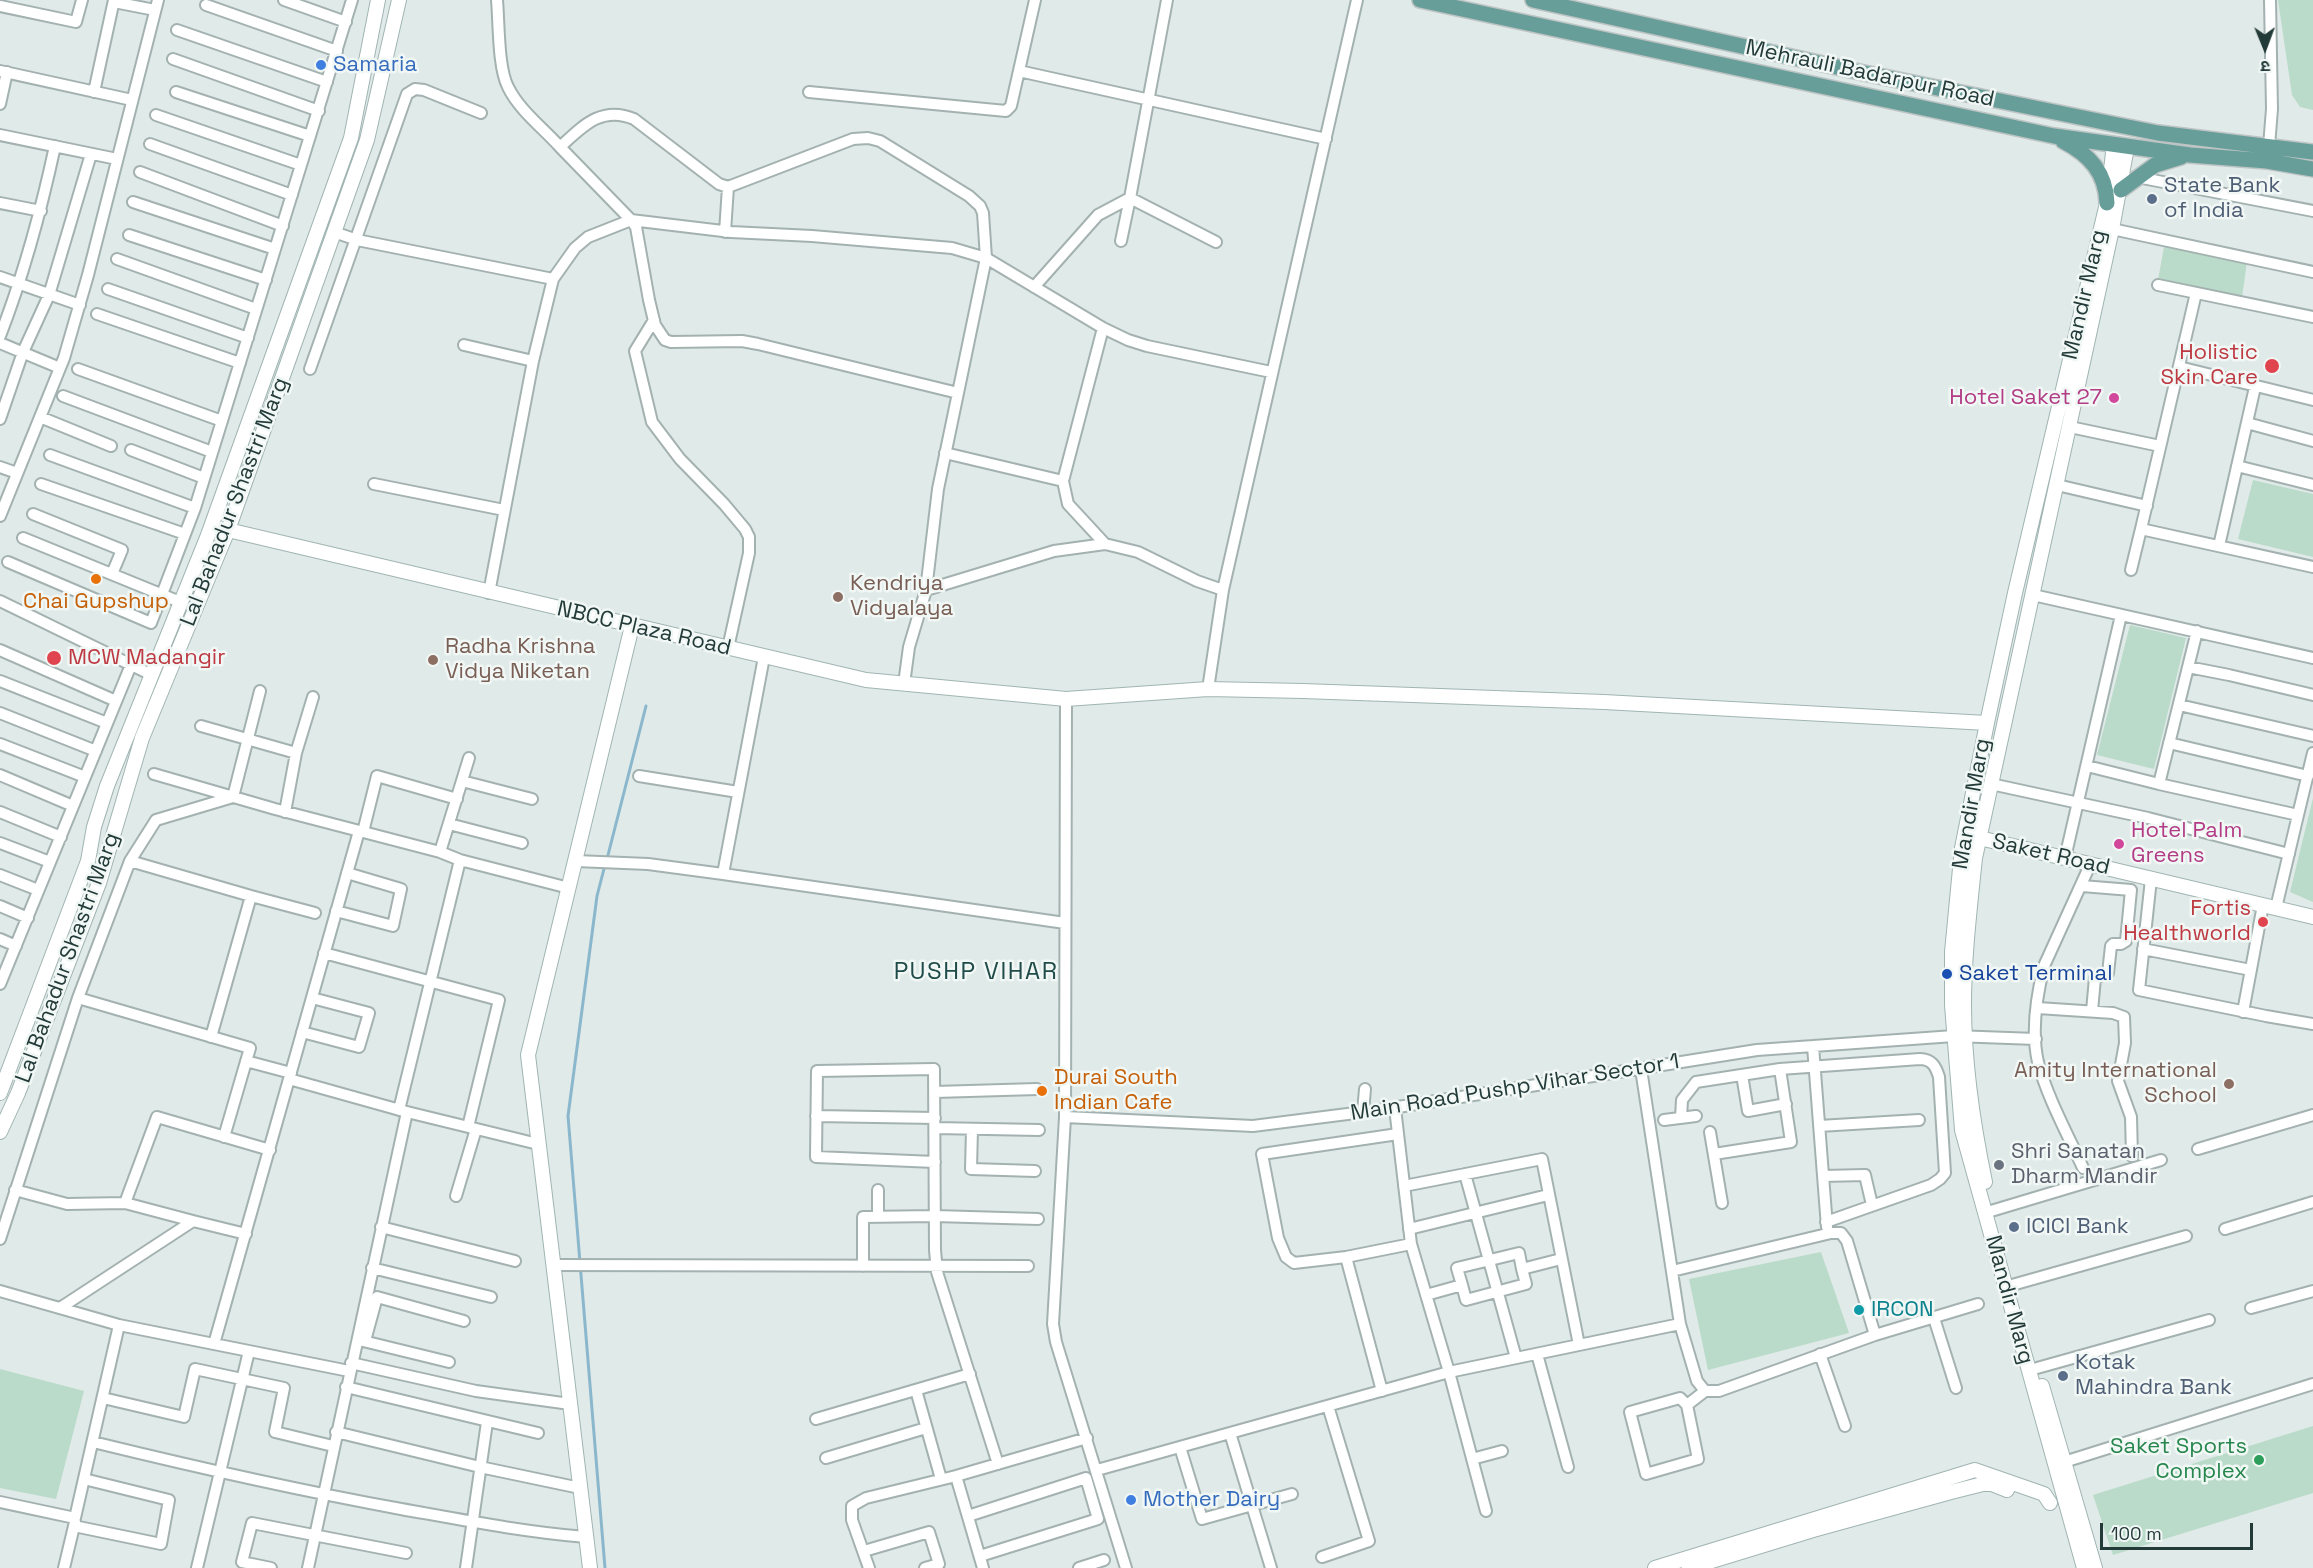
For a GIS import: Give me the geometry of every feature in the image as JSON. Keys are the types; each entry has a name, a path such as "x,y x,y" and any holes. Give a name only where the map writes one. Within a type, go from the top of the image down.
{"main road":[{"name":"Lal Bahadur Shastri Marg","path":"0,1093 88,861 94,827 107,786 208,535 351,138 378,0"},
{"name":"Lal Bahadur Shastri Marg","path":"0,1132 18,1094 99,883 142,738 228,530 367,140 399,0"},
{"name":"Mehrauli Badarpur Road","path":"1420,0 2054,136 2190,155 2267,161 2313,169"},
{"name":"Mehrauli Badarpur Road","path":"1533,0 1864,73 2158,133 2269,146"},
{"path":"1860,95 1864,73"},
{"path":"2054,136 2079,149 2093,162 2105,184 2106,203"},
{"name":"Mandir Marg","path":"2059,1463 1962,1130 1959,1035 1979,838 2121,190 2120,146"},
{"name":"Mandir Marg","path":"2059,1463 2037,1368 1991,1211 1974,1130 1952,1005 1952,952 1964,835 1987,723 2120,146"},
{"path":"2269,146 2313,152"},
{"path":"2121,190 2155,165 2190,155"},
{"name":"NBCC Plaza Road","path":"228,530 866,680 1066,699 1208,689 1604,702 1987,723"},
{"path":"590,1568 528,1055 632,626"},
{"name":"Saket Road","path":"1964,835 2313,916"},
{"path":"12,1063 27,1069"},
{"path":"2059,1463 2072,1508 2095,1568"},
{"path":"1655,1568 1721,1553 1841,1516 1983,1484 1992,1484 2040,1502 2072,1508"},
{"path":"2072,1508 2084,1568"},
{"path":"1689,1568 1721,1553"}],"street":[{"path":"0,6 17,5 76,22 82,0"},
{"path":"284,0 345,22"},
{"path":"8,562 151,623 195,508 352,0"},
{"path":"497,0 503,73 507,85 514,98 636,227 654,320 665,340 758,344 958,393"},
{"path":"809,92 1006,111 1011,106 1035,0"},
{"path":"1120,241 1167,0"},
{"path":"1208,689 1223,590 1357,0"},
{"path":"2269,146 2272,109 2270,0"},
{"path":"0,516 60,368 80,305 156,5 114,1 94,92"},
{"path":"206,5 337,51"},
{"path":"177,30 327,82"},
{"path":"173,59 319,111"},
{"path":"1019,71 1326,139"},
{"path":"0,104 3,72 132,100"},
{"path":"310,369 407,94 414,89 424,90 481,113"},
{"path":"176,92 310,136"},
{"path":"560,147 589,120 622,114 634,119 719,184 728,187 853,139 868,138 880,141 969,196 980,206 983,213 986,258 938,489 926,590 909,647 904,684"},
{"path":"156,115 301,165"},
{"path":"0,135 117,159"},
{"path":"150,144 292,195"},
{"path":"0,336 20,285 41,211 55,146"},
{"path":"0,418 23,352 50,295 91,154"},
{"path":"140,172 283,225"},
{"path":"2137,177 2313,211"},
{"path":"725,232 728,187"},
{"path":"1130,198 1216,242"},
{"path":"1034,287 1098,215 1130,198"},
{"path":"0,202 41,211"},
{"path":"133,202 275,249"},
{"path":"489,593 533,361 553,279 575,248 588,237 608,227 631,220 725,232 812,236 952,248 986,258 1102,328 1147,346 1271,372"},
{"path":"2112,229 2313,272"},
{"path":"334,232 357,240 553,279"},
{"path":"129,235 266,280"},
{"path":"117,259 256,309"},
{"path":"0,277 80,305"},
{"path":"2158,285 2313,317"},
{"path":"108,289 248,338"},
{"path":"2131,570 2196,293"},
{"path":"97,314 240,363"},
{"path":"654,320 635,351 652,422 680,459 724,504 749,537 749,553 728,648"},
{"path":"1102,328 1063,481 1068,504 1104,544"},
{"path":"0,343 60,368"},
{"path":"464,345 533,361"},
{"path":"2179,367 2313,400"},
{"path":"78,369 222,421"},
{"path":"2219,546 2255,387"},
{"path":"63,396 212,452"},
{"path":"40,417 111,446"},
{"path":"2247,423 2313,441"},
{"path":"2070,427 2160,446"},
{"path":"131,450 204,478"},
{"path":"945,453 1063,481"},
{"path":"50,455 195,508"},
{"path":"2237,466 2313,485"},
{"path":"0,467 17,473"},
{"path":"41,483 185,534"},
{"path":"374,484 504,510"},
{"path":"2057,485 2147,506"},
{"path":"33,514 123,550 112,574"},
{"path":"2141,529 2313,567"},
{"path":"23,538 180,602"},
{"path":"926,590 1054,551 1104,544 1138,552 1197,581 1223,590"},
{"path":"2033,595 2313,658"},
{"path":"0,601 152,675"},
{"path":"2064,858 2121,615"},
{"path":"2159,784 2197,631"},
{"path":"0,650 116,701"},
{"path":"723,874 764,657"},
{"path":"0,984 2,971 28,918 131,665"},
{"path":"2188,667 2313,695"},
{"path":"0,681 107,723"},
{"path":"233,797 260,691"},
{"path":"285,812 296,753 313,697"},
{"path":"1066,699 1065,1118 1053,1324 1056,1342 1126,1568"},
{"path":"2179,705 2313,736"},
{"path":"0,713 96,751"},
{"path":"201,726 296,753"},
{"path":"2169,743 2308,776"},
{"path":"0,744 85,777"},
{"path":"2243,1012 2251,970 2289,854 2313,753"},
{"path":"440,852 469,758"},
{"path":"2087,766 2298,815"},
{"path":"154,774 285,812 569,888"},
{"path":"0,775 73,806"},
{"path":"214,1344 336,911 377,776 457,799"},
{"path":"639,776 738,792"},
{"path":"462,781 532,799"},
{"path":"1991,784 2148,818 2289,854"},
{"path":"0,1239 78,998 130,861 156,820 233,797"},
{"path":"0,812 61,837"},
{"path":"449,824 522,843"},
{"path":"0,843 50,862"},
{"path":"361,1340 372,1268 403,1111 460,860"},
{"path":"130,861 315,914"},
{"path":"576,861 648,864 1065,923"},
{"path":"2083,1168 2039,1064 2036,1039 2040,983 2044,966 2090,865"},
{"path":"336,911 393,926 401,889 347,873"},
{"path":"2127,890 2129,874"},
{"path":"0,875 38,890"},
{"path":"2151,879 2139,990 2313,1024"},
{"path":"2082,886 2131,890 2126,941 2111,946 2108,973 2095,978 2092,1011"},
{"path":"211,1036 251,896"},
{"path":"0,906 28,918"},
{"path":"0,939 16,946"},
{"path":"2143,949 2251,970"},
{"path":"324,953 499,1000 456,1196"},
{"path":"78,998 250,1048 224,1137"},
{"path":"302,1032 359,1047 369,1013 312,998"},
{"path":"2038,1008 2120,1014 2126,1022 2125,1043 2118,1081 2131,1117 2132,1156"},
{"name":"Main Road Pushp Vihar Sector 1","path":"1065,1118 1253,1126 1395,1108 1757,1050 1959,1035 2036,1039"},
{"path":"1813,1046 1827,1228"},
{"path":"1672,1271 1827,1228 1872,1205 1930,1185 1945,1173 1939,1077 1937,1068 1931,1062 1920,1059 1780,1069 1696,1082 1682,1100 1681,1118"},
{"path":"246,1060 403,1111 538,1144"},
{"path":"935,1162 816,1157 817,1071 934,1069 937,1266 998,1464"},
{"path":"1641,1069 1680,1324 1697,1381 1705,1391"},
{"path":"1714,1154 1791,1142 1780,1069"},
{"path":"1742,1075 1748,1111 1786,1104"},
{"path":"935,1092 1037,1089"},
{"path":"1363,1112 1365,1089"},
{"path":"1395,1108 1411,1244 1449,1372 1486,1511"},
{"path":"2198,1149 2313,1115"},
{"path":"816,1116 935,1123 972,1129 1039,1130"},
{"path":"1664,1120 1696,1116"},
{"path":"126,1203 157,1117 270,1150"},
{"path":"1819,1126 1919,1120"},
{"path":"972,1129 971,1169 1035,1171"},
{"path":"1710,1131 1722,1203"},
{"path":"1398,1134 1262,1154 1278,1238 1286,1257 1294,1263 1346,1257 1411,1244"},
{"path":"1404,1186 1542,1159 1579,1345"},
{"path":"1991,1211 2161,1160"},
{"path":"1465,1174 1516,1358"},
{"path":"1823,1176 1865,1174 1872,1205"},
{"path":"15,1190 67,1204 126,1203 246,1234"},
{"path":"878,1190 878,1217"},
{"path":"1409,1229 1548,1195"},
{"path":"2225,1228 2313,1202"},
{"path":"863,1266 863,1217 935,1216 1038,1219"},
{"path":"60,1308 193,1221"},
{"path":"381,1227 515,1261"},
{"path":"1827,1228 1841,1233 1847,1241 1875,1335"},
{"path":"2012,1285 2186,1236"},
{"path":"1519,1253 1522,1269 1526,1284 1466,1300 1457,1268 1519,1253"},
{"path":"1346,1257 1382,1391"},
{"path":"1522,1269 1561,1259"},
{"path":"553,1265 1028,1266"},
{"path":"372,1268 491,1297"},
{"path":"1426,1295 1462,1285"},
{"path":"0,1291 119,1325 249,1351 476,1391 570,1404"},
{"path":"2251,1308 2313,1291"},
{"path":"308,1568 350,1367 377,1298 464,1321"},
{"path":"1687,1405 1705,1391 1719,1391 1875,1335 1978,1304"},
{"path":"1934,1318 1956,1388"},
{"path":"2037,1368 2209,1320"},
{"path":"1097,1470 1449,1372 1680,1324"},
{"path":"64,1568 119,1325"},
{"path":"361,1340 449,1362"},
{"path":"197,1568 249,1351"},
{"path":"1537,1354 1568,1467"},
{"path":"1820,1354 1845,1426"},
{"path":"103,1398 184,1417 195,1369 284,1388 275,1432 333,1446"},
{"path":"816,1419 970,1374"},
{"path":"2059,1463 2313,1384"},
{"path":"346,1386 538,1433"},
{"path":"916,1390 941,1479"},
{"path":"1680,1398 1687,1405 1698,1459 1646,1474 1630,1412 1680,1398"},
{"path":"1322,1557 1370,1541 1328,1406"},
{"path":"466,1568 488,1422"},
{"path":"826,1458 926,1428"},
{"path":"336,1432 480,1467 580,1488"},
{"path":"1230,1433 1271,1568"},
{"path":"869,1568 852,1520 852,1506 866,1498 956,1476 1087,1438"},
{"path":"93,1442 219,1473 323,1494 537,1533 586,1537"},
{"path":"1180,1447 1202,1519 1292,1494"},
{"path":"1472,1459 1502,1451"},
{"path":"956,1476 983,1568"},
{"path":"968,1516 1086,1478 1098,1519 980,1556"},
{"path":"0,1502 161,1544 169,1500 84,1479"},
{"path":"271,1568 242,1562 252,1523 406,1553"},
{"path":"864,1551 929,1532 939,1564 925,1568"},
{"path":"1079,1568 1104,1560"}],"green space":[{"path":"2278,0 2313,0 2313,110 2300,107 2292,95"},
{"path":"2164,247 2247,262 2242,297 2158,280"},
{"path":"2253,480 2313,494 2313,557 2238,539"},
{"path":"2130,625 2186,638 2154,769 2097,755"},
{"path":"2313,798 2313,902 2290,892"},
{"path":"1821,1252 1849,1333 1708,1370 1689,1279"},
{"path":"0,1369 84,1391 56,1499 0,1488"},
{"name":"Saket Sports Complex","path":"2313,1426 2313,1493 2113,1555 2093,1495"}],"waterway":[{"path":"607,859 646,706"},
{"path":"605,865 597,896 568,1116 605,1568"}],"place":[{"name":"Samaria","path":"321,65"},
{"name":"State Bank of India","path":"2152,199"},
{"name":"Holistic Skin Care","path":"2272,366"},
{"name":"Hotel Saket 27","path":"2114,398"},
{"name":"Chai Gupshup","path":"96,579"},
{"name":"Kendriya Vidyalaya","path":"838,597"},
{"name":"MCW Madangir","path":"54,658"},
{"name":"Radha Krishna Vidya Niketan","path":"433,660"},
{"name":"Hotel Palm Greens","path":"2119,844"},
{"name":"Fortis Healthworld","path":"2263,922"},
{"name":"Saket Terminal","path":"1947,974"},
{"name":"Amity International School","path":"2229,1084"},
{"name":"Durai South Indian Cafe","path":"1042,1091"},
{"name":"Shri Sanatan Dharm Mandir","path":"1999,1165"},
{"name":"ICICI Bank","path":"2014,1227"},
{"name":"IRCON","path":"1859,1310"},
{"name":"Kotak Mahindra Bank","path":"2063,1376"},
{"name":"Saket Sports Complex","path":"2259,1460"},
{"name":"Mother Dairy","path":"1131,1500"}],"district":[{"name":"PUSHP VIHAR","path":"976,972"}]}
